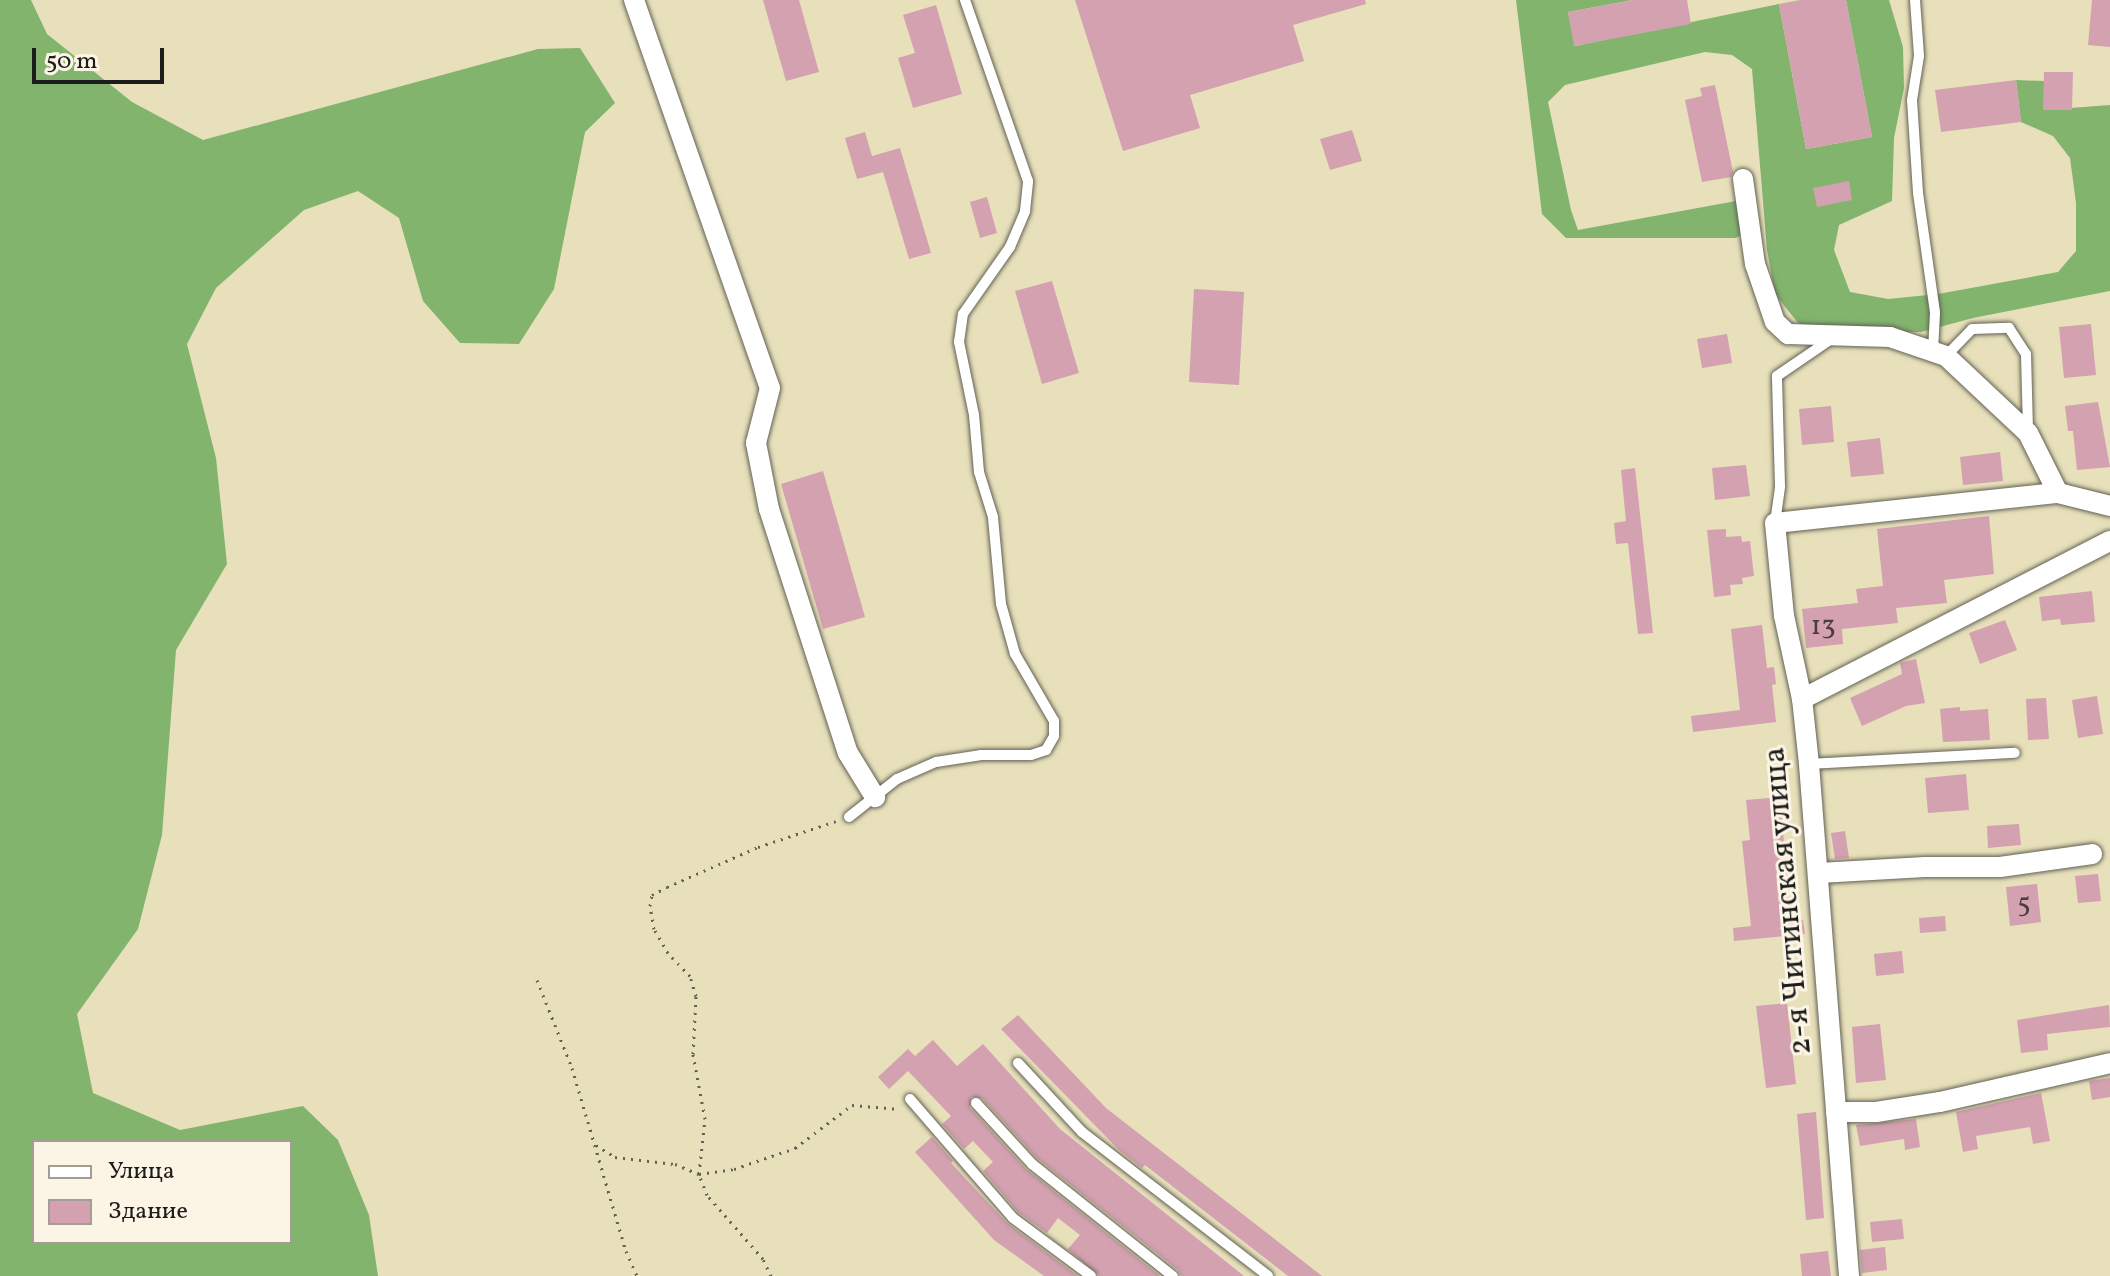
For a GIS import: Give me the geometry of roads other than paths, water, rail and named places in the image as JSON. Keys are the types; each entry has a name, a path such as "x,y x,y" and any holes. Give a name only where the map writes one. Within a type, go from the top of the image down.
{"street":[{"path":"634,0 770,388 756,443 769,509 848,753 875,797"},
{"path":"1743,179 1755,264 1775,322 1788,334 1890,337 1940,354 2028,433 2058,493"},
{"path":"1775,523 2058,493 2110,506"},
{"name":"2-я Читинская улица","path":"1775,523 1784,616 1802,699 1809,764 1849,1276"},
{"path":"1802,699 2110,541"},
{"path":"1819,873 1925,867 2000,867 2092,854"},
{"path":"1836,1112 1876,1112 1940,1102 2110,1063"}],"lane":[{"path":"849,817 897,779 936,762 981,755 1031,755 1046,750 1054,736 1054,721 1015,654 1001,604 993,517 979,472 974,415 959,342 963,314 1010,247 1025,211 1028,181 1016,138 973,29 965,0"},
{"path":"1915,0 1919,56 1912,100 1918,193 1940,354"},
{"path":"1940,354 1972,329 2009,328 2026,354 2028,433"},
{"path":"1775,523 1780,486 1777,376 1833,337"},
{"path":"1809,764 2015,753"},
{"path":"1018,1063 1082,1132 1268,1276"},
{"path":"910,1099 1013,1218 1091,1276"},
{"path":"976,1103 1032,1164 1173,1276"}]}
